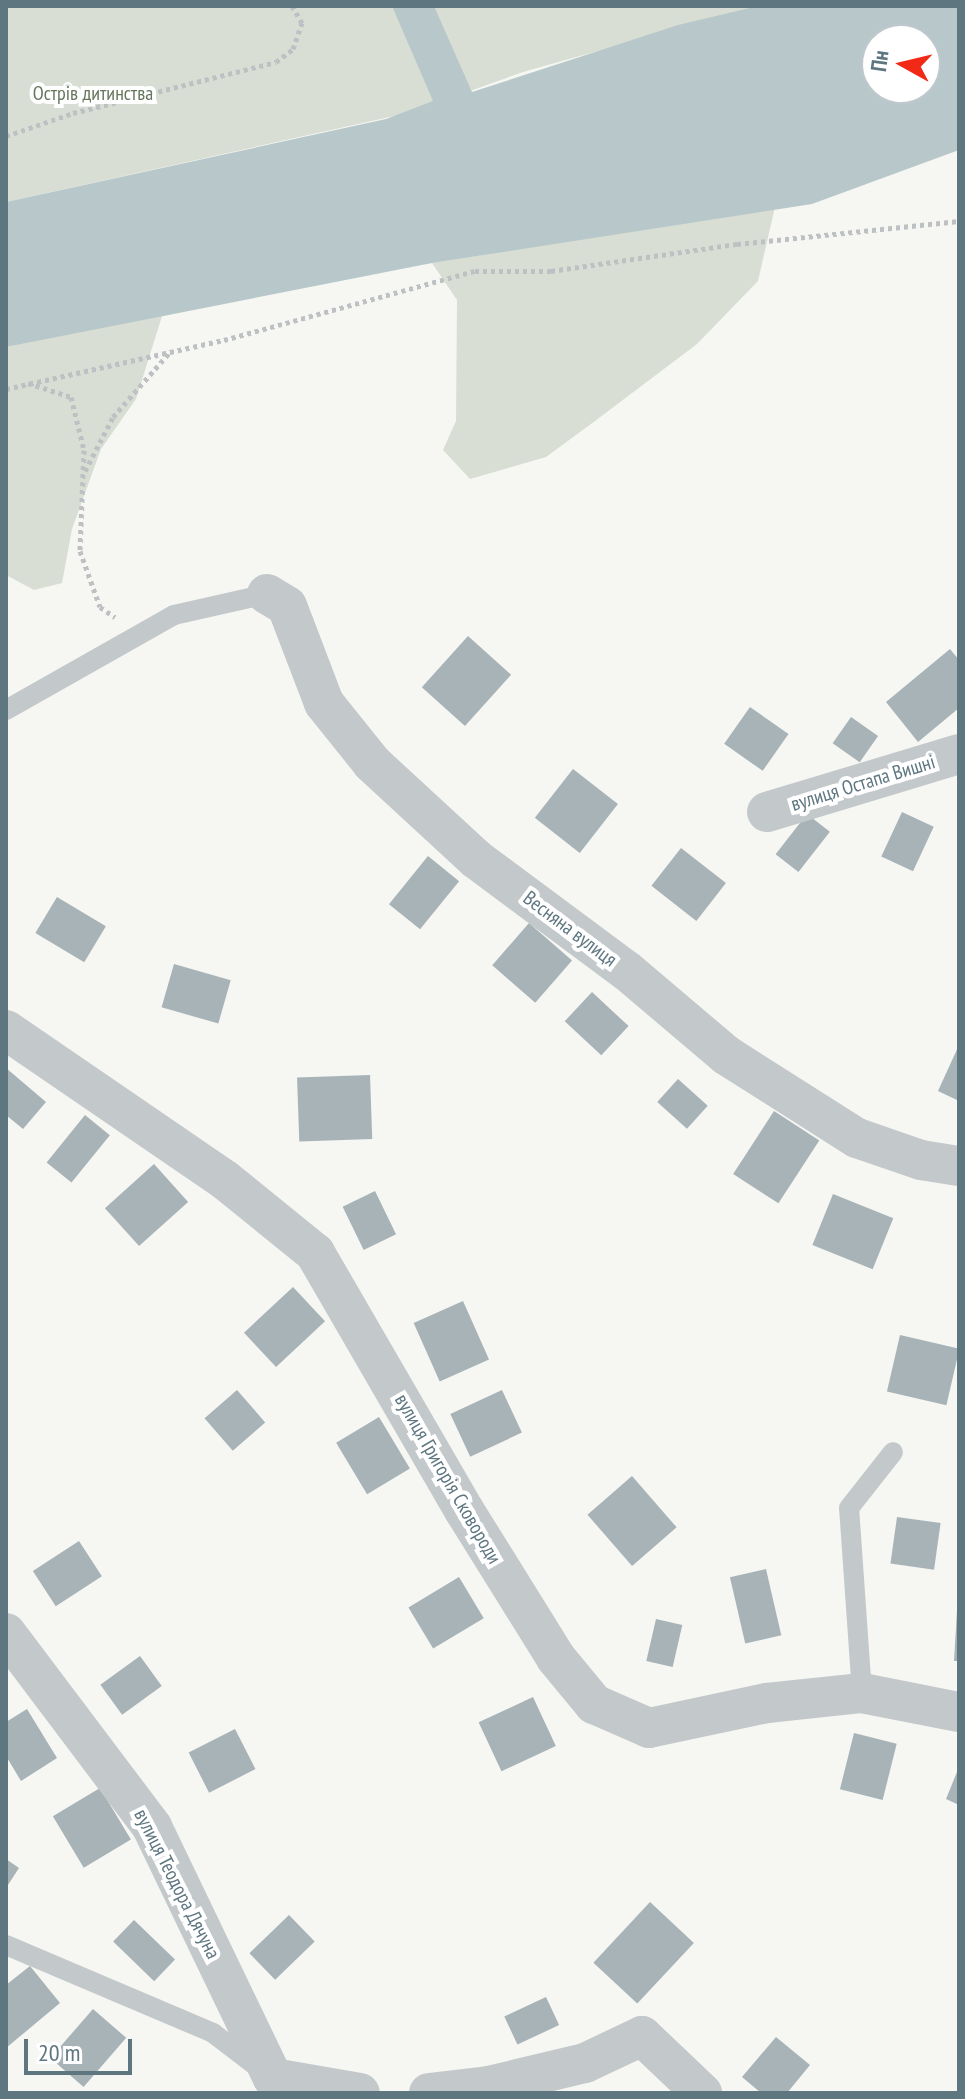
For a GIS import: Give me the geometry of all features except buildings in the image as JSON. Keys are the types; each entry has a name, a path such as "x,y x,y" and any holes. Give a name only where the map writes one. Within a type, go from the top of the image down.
{"street":[{"name":"Весняна вулиця","path":"267,594 287,606 324,703 353,739 476,859 627,971 726,1055 857,1138 921,1160 959,1166"},
{"name":"вулиця Остапа Вишні","path":"767,812 959,754"},
{"name":"вулиця Григорія Сковороди","path":"6,1030 225,1180 315,1253 479,1534 556,1658 594,1704 649,1728 767,1703 862,1693 959,1712"},
{"name":"вулиця Теодора Дячуна","path":"6,1633 152,1827 267,2086"},
{"path":"429,2093 489,2086 585,2063 642,2036 702,2093"},
{"path":"267,2086 360,2093"}],"lane":[{"path":"6,710 174,615 267,594"},
{"path":"862,1693 849,1508 893,1452"},
{"path":"6,1945 213,2033 267,2086"}],"path":[{"path":"6,136 73,113 276,62 293,49 302,23 292,6"},
{"path":"6,389 170,352 475,271 551,271 737,244 959,221"},
{"path":"83,476 113,417 170,352"},
{"path":"27,383 71,397 84,450 80,551 100,607 138,634"}],"green space":[{"name":"Острів дитинства","path":"6,6 758,6 523,72 408,113 6,202"},
{"path":"775,207 758,281 697,344 546,457 470,479 443,450 456,421 457,300 432,263"},
{"path":"163,313 136,399 101,449 72,529 62,583 34,590 6,575 6,347"}],"shaded area":[{"path":"392,6 434,6 472,92 678,25 758,6 959,6 959,150 812,204 432,263 6,347 6,202 386,119 433,101"}]}
